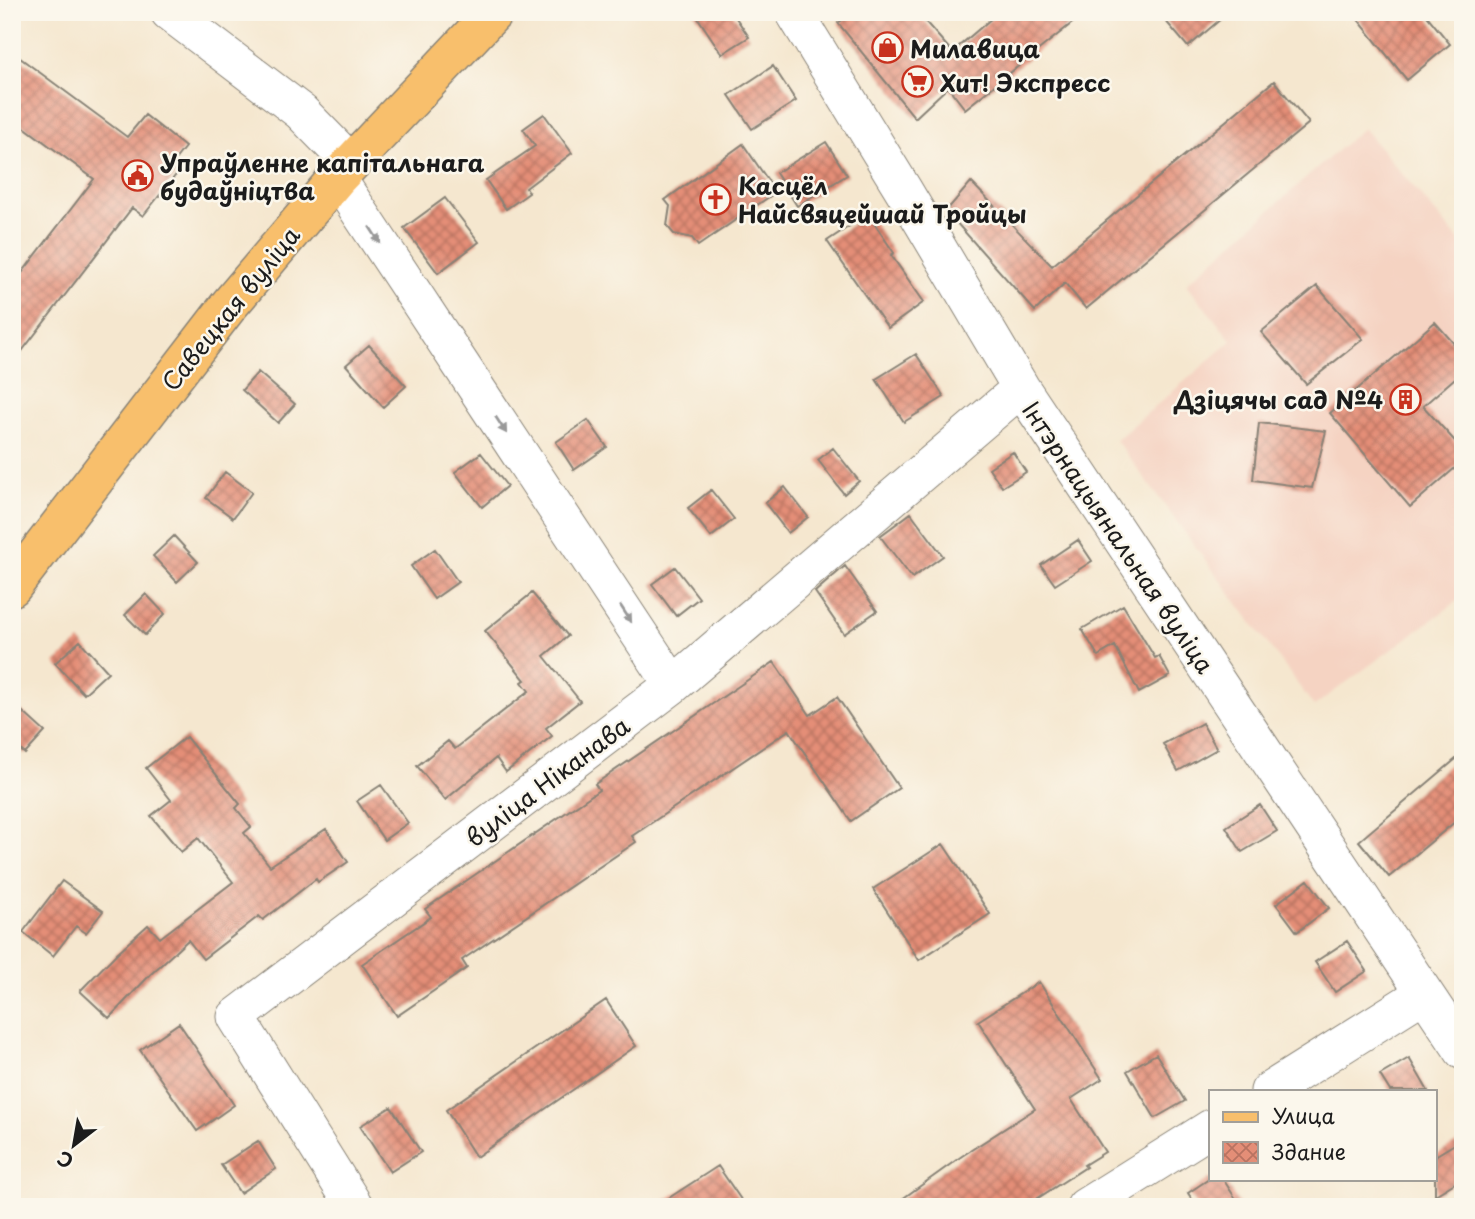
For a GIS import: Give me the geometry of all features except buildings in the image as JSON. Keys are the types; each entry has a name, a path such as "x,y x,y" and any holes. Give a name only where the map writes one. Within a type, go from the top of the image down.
{"main road":[{"name":"Савецкая вуліца","path":"12,587 230,304 344,171 494,12"}],"street":[{"path":"169,12 300,112 344,171 673,685"},
{"name":"Інтэрнацыянальная вуліца","path":"794,12 1021,388 1463,1051"},
{"name":"вуліца Ніканава","path":"355,1207 236,1017 673,685 1021,388"},
{"path":"1271,1090 1423,994"},
{"path":"1085,1207 1209,1129"}],"shaded area":[{"path":"1363,128 1463,245 1463,597 1314,706 1116,440 1232,341 1186,284"}],"place":[{"name":"Милавица","path":"887,48"},
{"name":"Хит! Экспресс","path":"917,82"},
{"name":"Упраўленне капітальнага будаўніцтва","path":"137,176"},
{"name":"Касцёл Найсвяцейшай Тройцы","path":"715,199"},
{"name":"Дзіцячы сад №4","path":"1406,399"}]}
